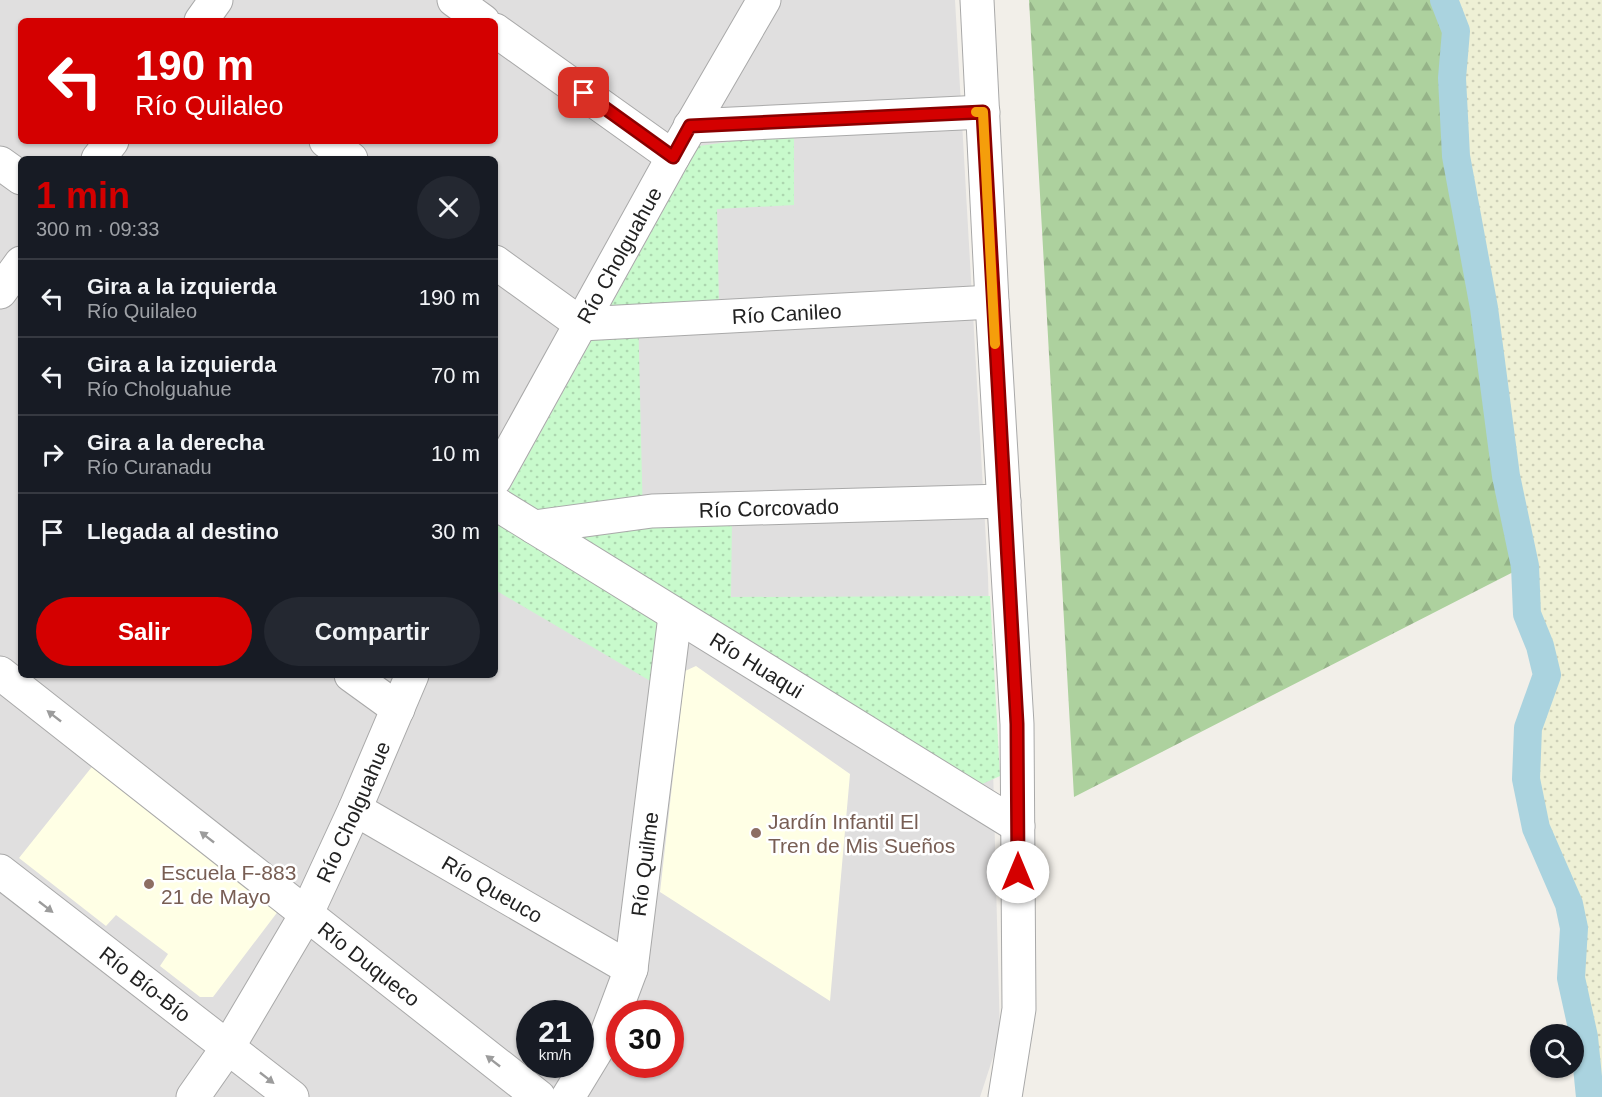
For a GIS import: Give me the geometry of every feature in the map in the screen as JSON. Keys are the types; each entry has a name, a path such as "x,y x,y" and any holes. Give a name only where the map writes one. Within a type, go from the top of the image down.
{"street":[{"path":"203,18 216,0"},
{"path":"454,0 479,18"},
{"name":"Río Cholguahue","path":"498,474 690,126 764,0"},
{"path":"977,0 1017,724 1019,1009 1005,1097"},
{"path":"498,32 673,157"},
{"path":"690,126 983,112"},
{"path":"100,156 110,144"},
{"path":"330,144 347,156"},
{"path":"0,164 18,176"},
{"path":"498,264 581,324"},
{"path":"0,292 18,267"},
{"name":"Río Canileo","path":"581,324 992,302"},
{"name":"Río Corcovado","path":"534,527 652,511 1004,501"},
{"name":"Río Huaqui","path":"498,505 1018,826"},
{"name":"Río Quilme","path":"568,1097 608,1033 631,969 675,616"},
{"name":"Río Duqueco","path":"0,673 539,1097"},
{"path":"355,678 398,709"},
{"name":"Río Cholguahue","path":"193,1097 228,1047 306,915 355,809 411,678"},
{"name":"Río Queuco","path":"355,809 631,969"},
{"name":"Río Bío-Bío","path":"0,871 292,1097"}],"shaded area":[{"path":"0,0 955,0 988,576 1000,1036 980,1097 0,1097"},
{"path":"1444,0 1602,0 1602,1097 1590,1097 1584,1024 1581,1024 1571,978 1574,928 1569,904 1536,828 1526,779 1528,728 1547,675 1540,646 1527,614 1525,566 1506,476 1484,308 1456,156 1452,78 1456,31"},
{"name":"Jardín Infantil El Tren de Mis Sueños","path":"696,666 850,774 830,1001 660,892 685,671"},
{"name":"Escuela F-883 21 de Mayo","path":"95,763 279,910 213,997 200,997 160,966 168,954 116,915 106,926 19,858"}],"green space":[{"path":"1029,0 1444,0 1456,31 1452,78 1456,156 1484,308 1506,476 1525,566 1074,797"},
{"path":"794,133 794,205 717,209 719,303 638,310 643,521 732,521 731,597 990,596 1000,776 971,789 665,598 652,682 498,592 498,517 509,490 699,146"}],"waterway":[{"path":"1444,0 1456,31 1452,78 1456,156 1484,308 1506,476 1525,566 1527,614 1540,646 1547,675 1528,728 1526,779 1536,828 1569,904 1574,928 1571,978 1584,1037 1590,1097"}],"slow traffic":[{"path":"976,112 983,112 995,344"}],"place":[{"name":"Jardín Infantil El Tren de Mis Sueños","path":"756,833"},
{"name":"Escuela F-883 21 de Mayo","path":"149,884"}],"route":[{"path":"584,93 673,157 690,126 983,112 1017,724 1018,872"}]}
